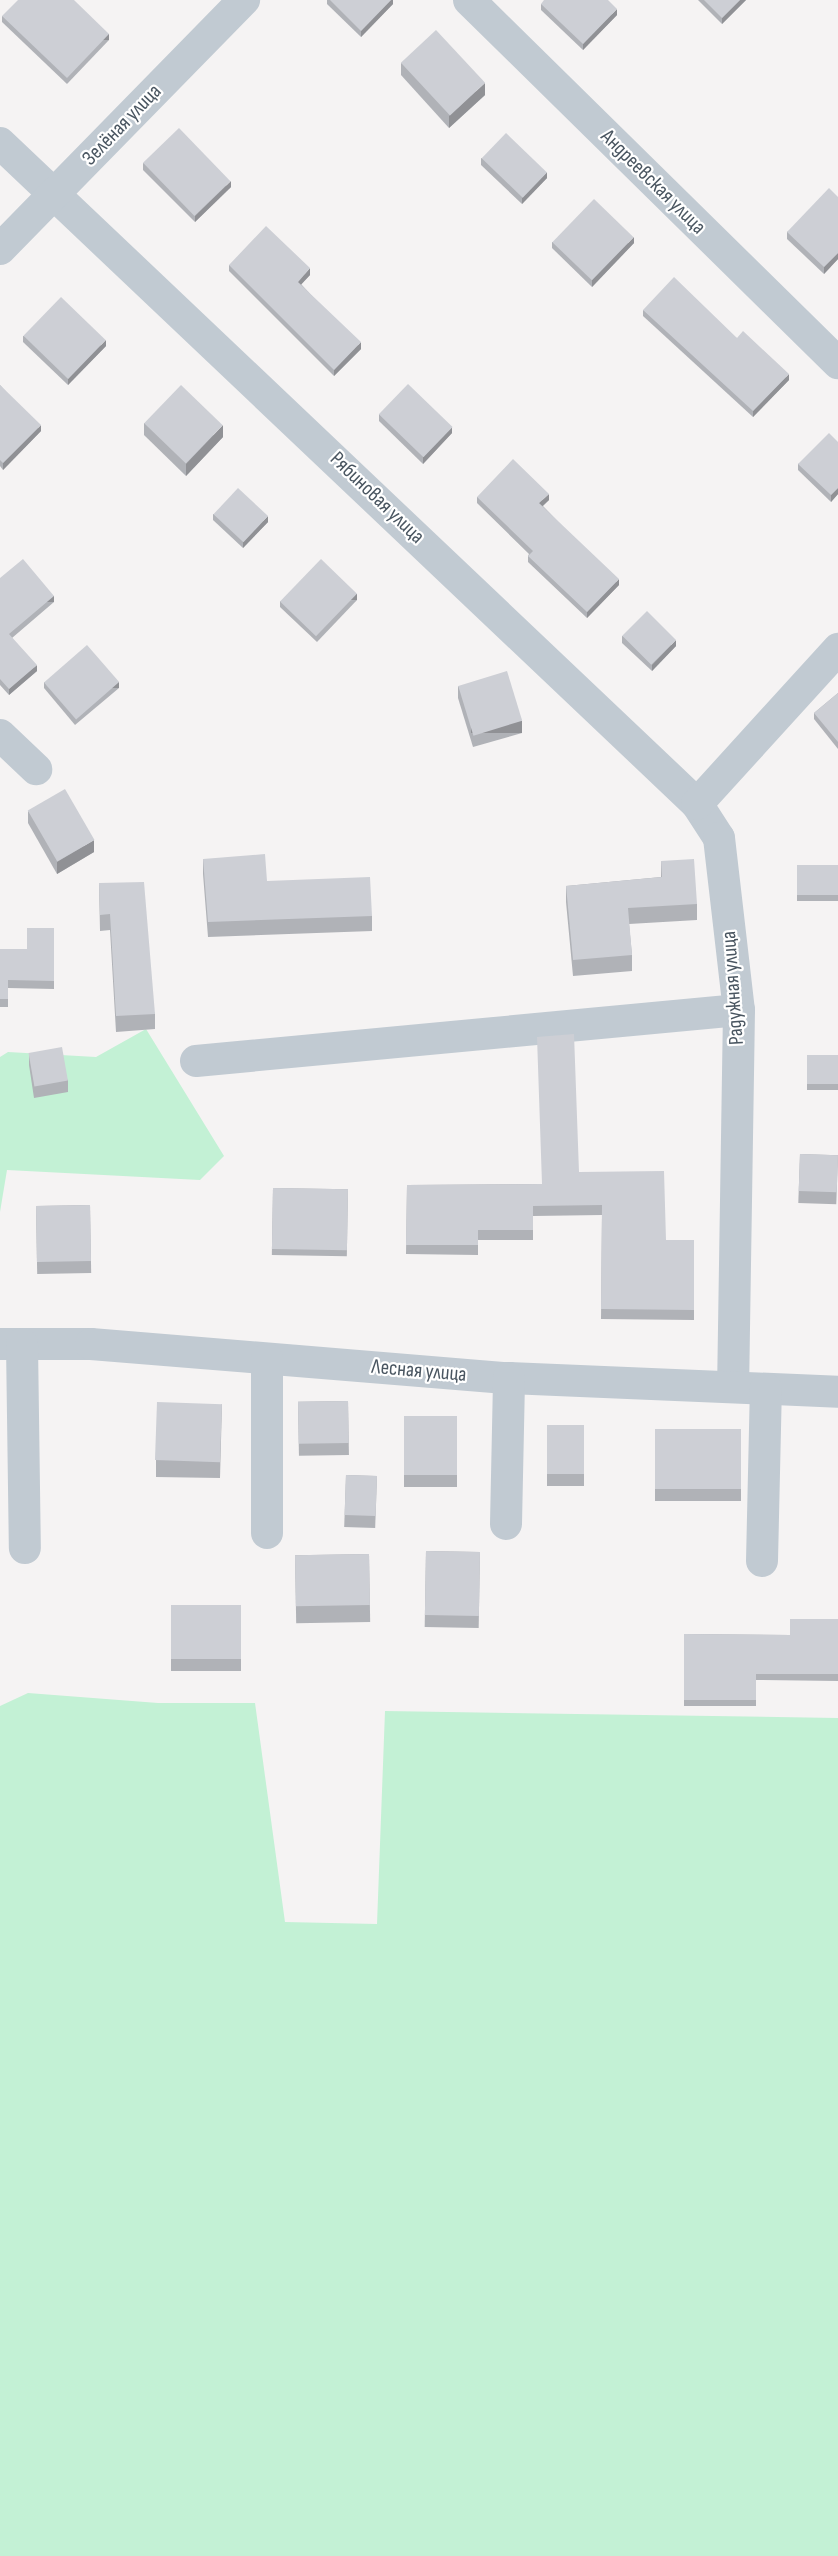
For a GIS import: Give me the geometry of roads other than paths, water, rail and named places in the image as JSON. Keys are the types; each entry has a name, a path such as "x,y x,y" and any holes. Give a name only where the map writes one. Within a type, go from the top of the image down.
{"street":[{"name":"Зелёная улица","path":"0,249 244,0"},
{"name":"Андреевская улица","path":"469,0 838,363"},
{"name":"Рябиновая улица","path":"0,142 56,192 697,804"},
{"path":"697,804 838,649"},
{"path":"0,735 36,769"},
{"name":"Радужная улица","path":"697,804 718,838 739,1010 733,1387"},
{"path":"196,1061 739,1010"},
{"path":"11,1344 25,1548"},
{"name":"Лесная улица","path":"11,1344 267,1359 509,1378 838,1392"},
{"path":"267,1359 267,1533"},
{"path":"506,1524 509,1378"},
{"path":"762,1561 766,1389"}]}
